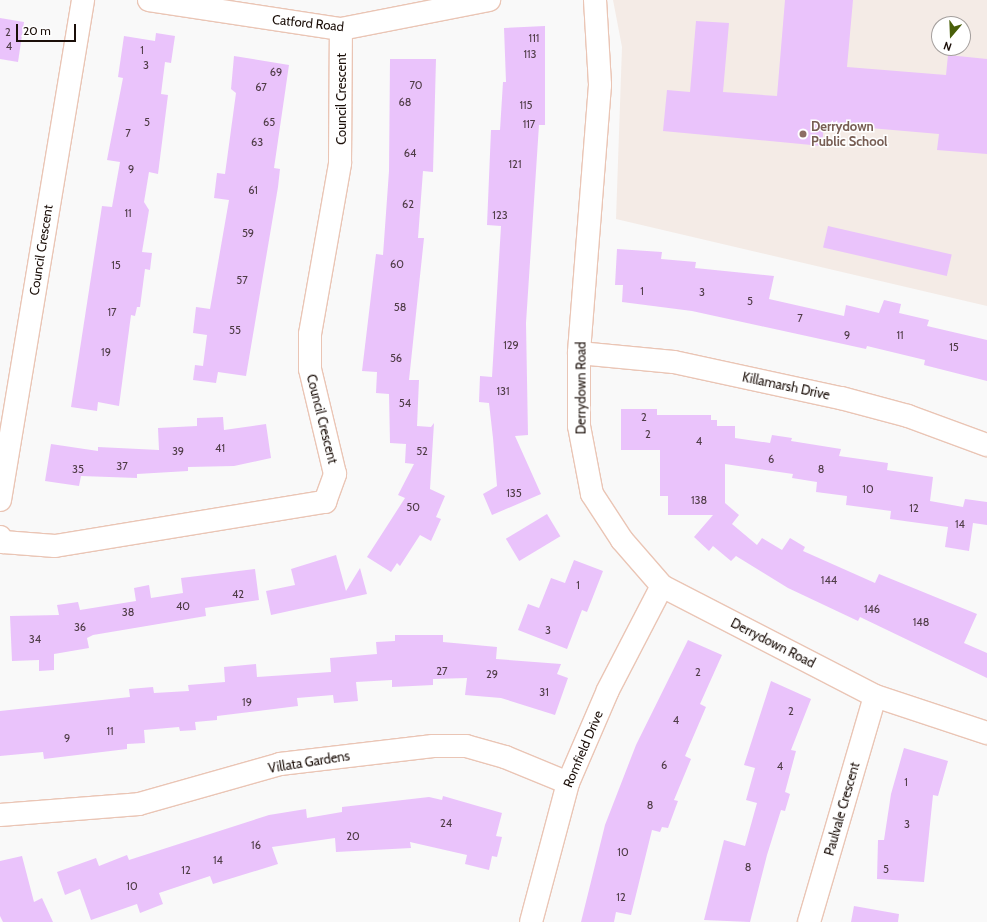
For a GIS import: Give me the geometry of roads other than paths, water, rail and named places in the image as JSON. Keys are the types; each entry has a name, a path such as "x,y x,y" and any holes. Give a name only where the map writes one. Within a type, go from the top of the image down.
{"street":[{"name":"Council Crescent","path":"0,500 82,0"},
{"name":"Catford Road","path":"149,0 340,29 489,0"},
{"name":"Derrydown Road","path":"596,0 600,85 579,353 579,426 592,494 622,540 662,586 875,696 987,733"},
{"name":"Council Crescent","path":"0,537 3,542 56,546 325,502 335,474 310,369 310,334 340,162 340,29"},
{"name":"Killamarsh Drive","path":"579,353 674,362 841,398 908,416 987,445"},
{"name":"Romfield Drive","path":"531,922 568,783 608,690 662,586"},
{"name":"Paulvale Crescent","path":"809,922 875,696"},
{"name":"Villata Gardens","path":"0,815 139,804 280,764 433,746 466,746 505,757 568,783"}],"place":[{"name":"Derrydown Public School","path":"803,134"}]}
